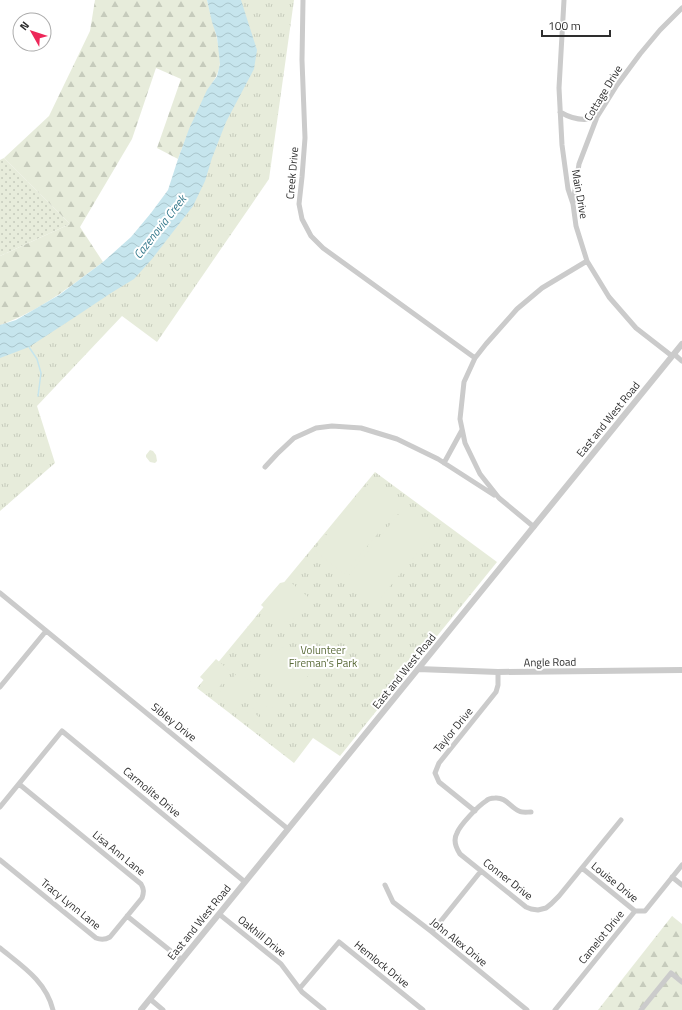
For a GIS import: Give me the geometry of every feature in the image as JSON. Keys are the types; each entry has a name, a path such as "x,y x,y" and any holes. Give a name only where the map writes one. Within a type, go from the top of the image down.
{"street":[{"name":"Creek Drive","path":"303,0 302,60 305,138 299,204 302,219 311,236 323,248 475,358"},
{"name":"Main Drive","path":"564,0 559,88 562,145 568,189 573,204 576,226 587,261 609,297 636,328 682,361"},
{"name":"Cottage Drive","path":"573,204 579,164 597,117 617,85 640,54 660,30 682,8"},
{"path":"560,112 577,119 584,120 597,117"},
{"path":"499,498 480,474 465,443 460,419 464,382 475,358 517,309 542,288 587,261"},
{"name":"East and West Road","path":"141,1010 682,344"},
{"path":"266,467 294,438 316,428 332,426 361,428 397,440 438,459 499,498 534,527"},
{"path":"444,463 462,430"},
{"name":"Sibley Drive","path":"0,593 288,829"},
{"path":"0,686 46,631"},
{"name":"Angle Road","path":"418,669 498,672 682,670"},
{"name":"Taylor Drive","path":"475,811 438,782 435,773 439,763 496,692 498,685 498,672"},
{"name":"Carmolite Drive","path":"19,784 62,731 245,882"},
{"path":"0,807 19,784"},
{"name":"Lisa Ann Lane","path":"19,784 141,884 144,890 142,898 127,916"},
{"path":"475,811 486,800 498,798 506,801 519,812 531,812"},
{"name":"Conner Drive","path":"475,811 456,834 456,847 460,854 531,909 538,910 546,908 559,896 582,868"},
{"path":"582,868 621,820"},
{"name":"Tracy Lynn Lane","path":"0,860 96,938 103,940 110,937 127,916"},
{"name":"Camelot Drive","path":"555,1010 636,911 645,911 682,865"},
{"name":"Louise Drive","path":"582,868 636,911"},
{"path":"432,932 481,871"},
{"path":"672,877 682,885"},
{"name":"John Alex Drive","path":"385,885 393,902 527,1010"},
{"name":"Oakhill Drive","path":"219,914 281,964 305,995 324,1010"},
{"path":"127,916 182,960"},
{"name":"Hemlock Drive","path":"300,988 339,942 423,1010"},
{"path":"0,948 32,974 40,983 46,991 53,1010"},
{"path":"641,1010 671,973 682,982"},
{"path":"150,999 163,1010"}],"green space":[{"path":"95,0 207,0 219,47 219,68 194,118 178,159 157,148 181,79 156,68 132,139 80,227 103,262 41,306 14,320 0,325 0,256 70,224 4,158 49,116 90,31"},
{"path":"224,0 294,0 269,179 157,342 122,316 37,406 55,463 0,511 0,346 132,263 240,64"},
{"path":"4,158 70,224 0,256 0,160"},
{"path":"150,450 156,455 157,461 155,463 150,462 146,457"},
{"name":"Volunteer Fireman's Park","path":"375,472 497,562 340,756 313,738 294,763 197,688"},
{"path":"370,482 400,507 344,574 314,550"},
{"path":"403,509 433,534 378,601 348,576"},
{"path":"289,581 314,602 301,615 288,622 277,619 261,605 280,583"},
{"path":"287,646 295,648 316,665 296,692 287,694 258,672 274,653"},
{"path":"216,659 231,672 216,691 200,677"},
{"path":"238,672 257,686 235,710 218,695"},
{"path":"263,694 275,704 270,710 258,700"},
{"path":"256,702 269,712 264,718 251,707"},
{"path":"250,709 262,720 257,725 245,715"},
{"path":"672,916 682,924 682,1010 598,1010"}],"water":[{"name":"Cazenovia Creek","path":"207,0 241,0 257,50 254,69 226,122 205,181 193,206 152,259 134,279 29,347 0,358 0,325 16,320 59,295 103,262 131,237 168,190 189,129 207,90 217,76 220,64 217,37"}],"waterway":[{"path":"29,347 37,359 41,373 38,396"}]}
